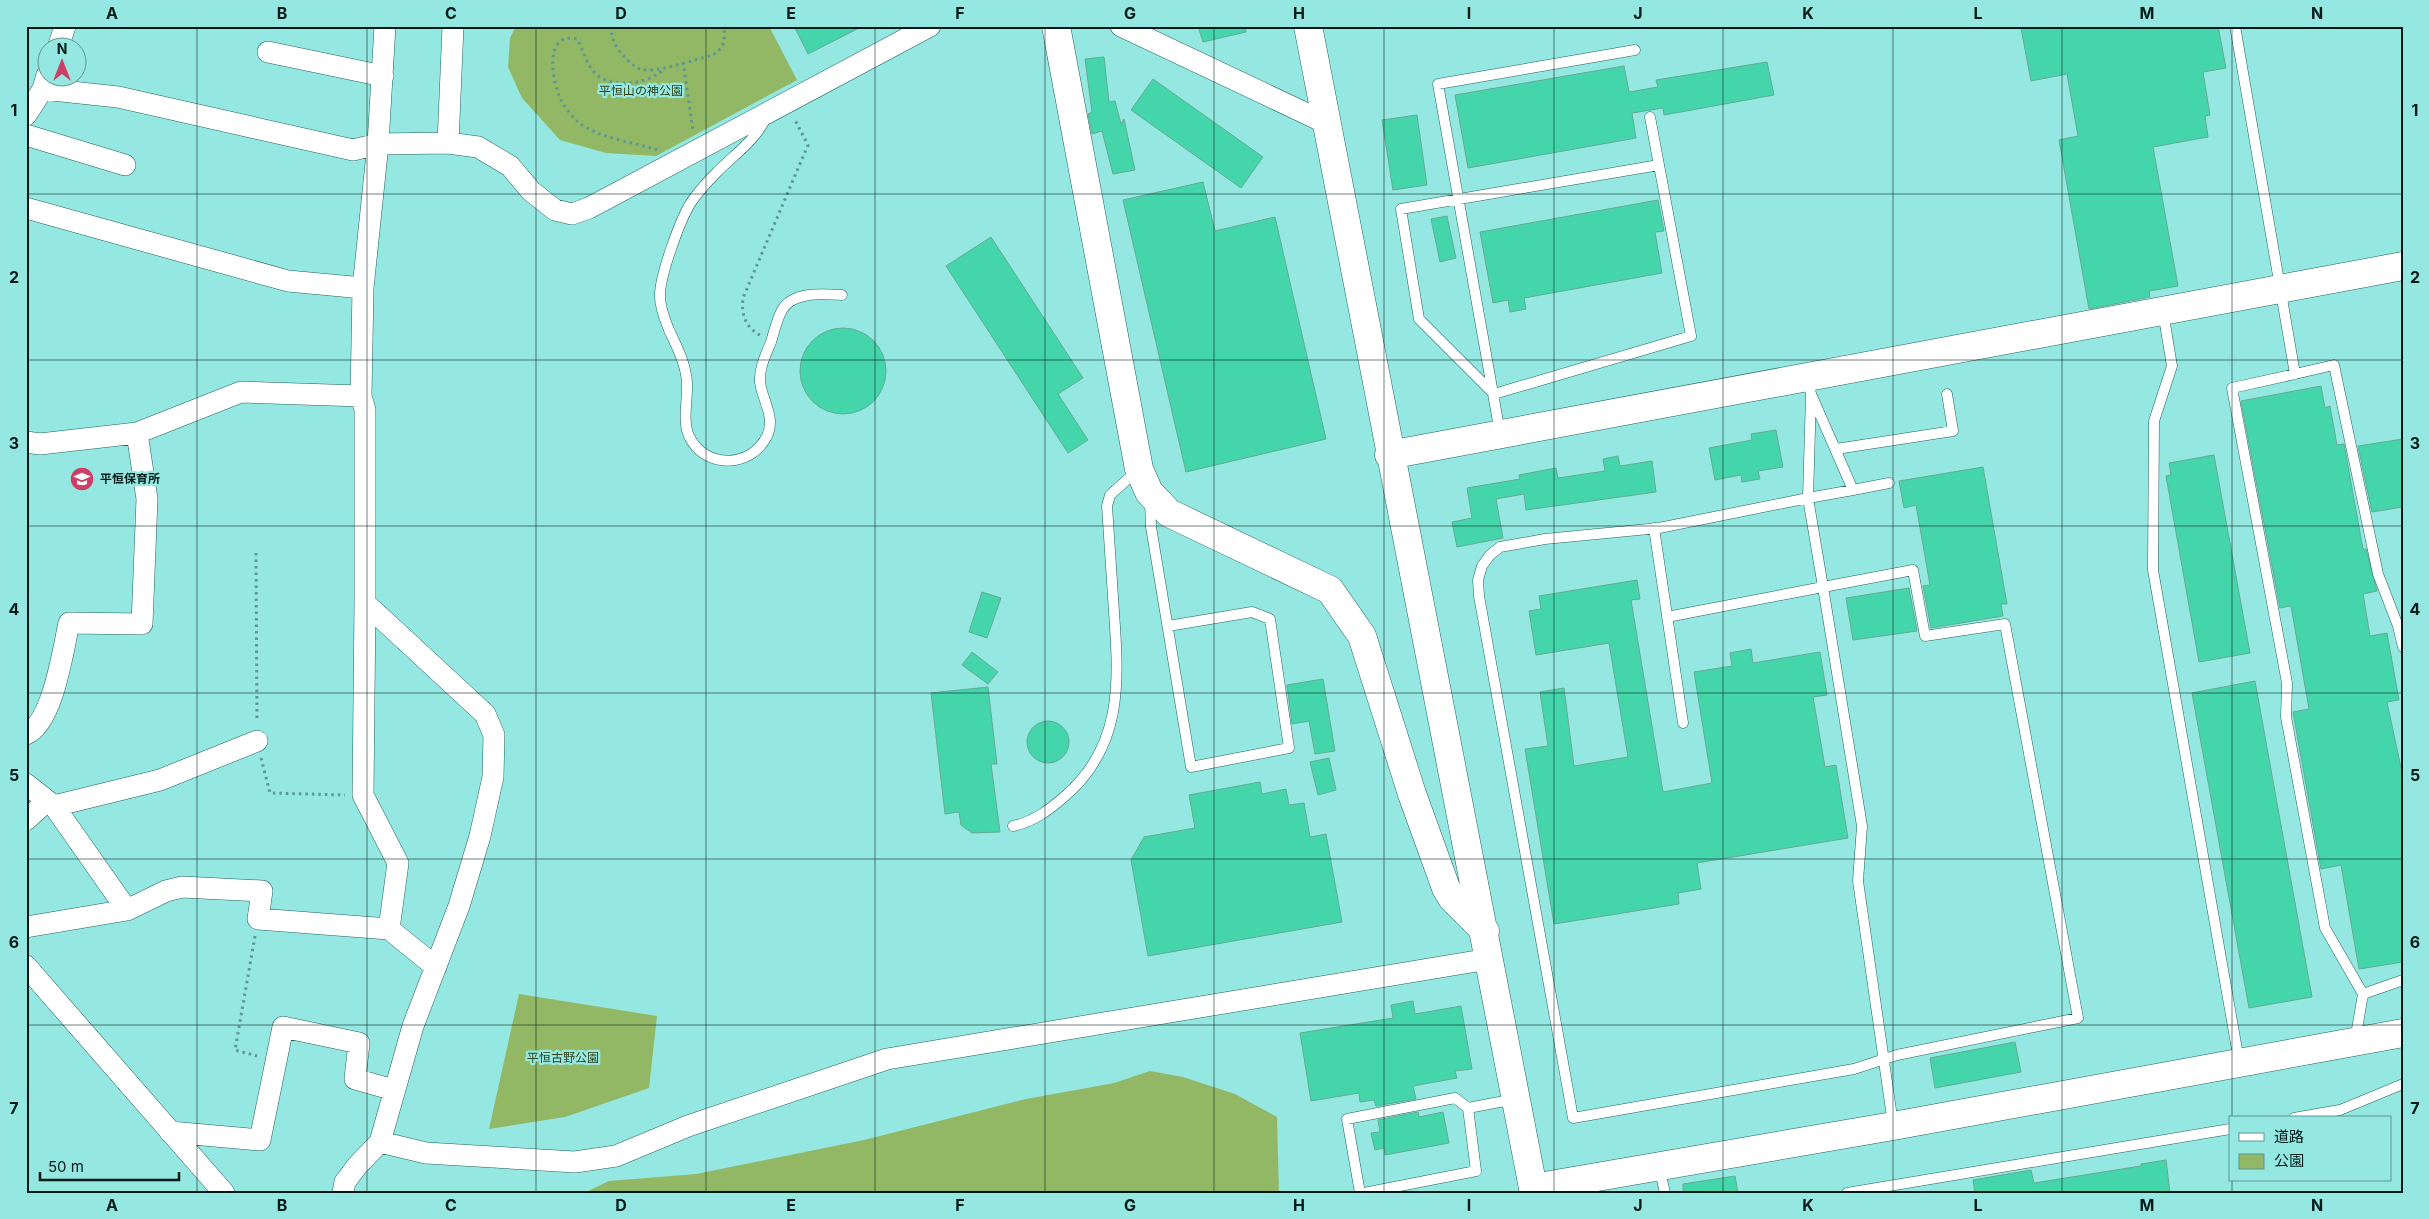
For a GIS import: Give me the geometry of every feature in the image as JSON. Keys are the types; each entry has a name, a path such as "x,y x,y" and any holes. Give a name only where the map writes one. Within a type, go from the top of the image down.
{"street":[{"path":"61,38 65,26"},
{"path":"386,26 378,144 363,288 361,396 365,410 363,796 398,864 389,929"},
{"path":"448,143 454,26"},
{"path":"74,88 353,150 378,144 448,143 478,147 510,166 531,191 555,210 572,214 589,208 930,26"},
{"path":"1056,26 1144,481 1169,513 1330,590 1362,636 1412,794 1446,888 1452,898 1485,931"},
{"path":"1121,26 1326,123"},
{"path":"1308,26 1389,455 1485,931 1533,1190 2403,1033"},
{"path":"268,52 383,76"},
{"path":"26,115 42,88"},
{"path":"26,135 125,165"},
{"path":"26,208 288,282 363,288"},
{"path":"1389,455 1500,434 1809,385 2163,310 2403,266"},
{"path":"26,442 40,444 137,433 242,392 361,396"},
{"path":"26,734 33,731 45,713 53,689 68,623 142,624 147,499 137,433"},
{"path":"343,1193 345,1182 357,1166 380,1142 413,1026 459,906 480,836 493,777 494,735 485,714 365,603"},
{"path":"26,820 50,803 160,780 257,741"},
{"path":"26,784 50,803 127,910"},
{"path":"26,926 127,910 166,891 182,888 262,890 258,918 389,929 436,967"},
{"path":"380,1142 426,1153 575,1162 616,1156 724,1113 887,1059 1489,959"},
{"path":"26,966 224,1193"},
{"path":"170,1132 260,1140 283,1027 359,1043 355,1079 394,1090"}],"lane":[{"path":"2235,26 2295,374"},
{"path":"1500,434 1438,84 1635,50"},
{"path":"777,109 759,132 716,173 691,202 662,278 660,298 664,319 684,364 689,435 699,451 710,458 733,461 748,457 767,436 770,421 760,379 771,340 783,308 792,300 807,295 842,295"},
{"path":"1494,394 1691,336 1650,117"},
{"path":"1494,394 1419,319 1401,209 1658,165"},
{"path":"2163,310 2172,366 2154,422 2153,570 2239,1062"},
{"path":"2355,1042 2363,994 2325,928 2286,717 2287,683 2232,388 2334,366 2378,574 2398,626 2403,647"},
{"path":"1809,385 1853,490"},
{"path":"1809,385 1808,498 1862,826 1858,881 1894,1126"},
{"path":"1836,449 1953,431 1947,394"},
{"path":"1012,826 1023,824 1048,810 1078,785 1104,746 1115,708 1119,670 1107,506 1110,495 1144,481 1191,767 1289,748 1270,619 1252,612 1168,626"},
{"path":"1667,617 1913,570 1925,636 2006,624 2078,1018 1884,1060 1854,1069 1572,1118 1479,596 1478,580 1482,566 1490,555 1500,547 1545,539 1654,528 1889,483"},
{"path":"1654,528 1683,723"},
{"path":"2363,994 2403,980"},
{"path":"2306,1116 2340,1110 2403,1084"},
{"path":"1360,1193 1347,1119 1455,1098 1468,1108 1476,1171 1364,1193"},
{"path":"1468,1108 1516,1099"},
{"path":"1847,1193 2229,1128"},
{"path":"1659,1166 1664,1193"}],"path":[{"path":"611,26 613,42 633,65 641,69 665,68 713,55 719,51 725,41 724,26"},
{"path":"665,68 660,73 641,81 607,81 595,74 585,58 577,39 572,38 565,38 558,43 552,61 553,80 562,102 578,122 612,138 688,156 683,62"},
{"path":"771,340 757,334 748,326 742,308 743,298 808,145 777,109"},
{"path":"256,553 257,741 270,793 363,796"},
{"path":"258,918 234,1050 277,1060"}],"green space":[{"name":"平恒山の神公園","path":"516,26 769,26 797,80 656,156 606,153 560,140 522,98 508,67 510,38"},
{"name":"平恒古野公園","path":"519,994 657,1016 649,1088 565,1117 489,1129"},
{"path":"1150,1071 1183,1077 1235,1094 1277,1117 1279,1193 584,1193 609,1181 696,1174 864,1140 1026,1099 1114,1083"}],"building":[{"path":"794,26 863,26 808,54"},
{"path":"1198,26 1245,26 1246,32 1203,42"},
{"path":"2031,26 2218,26 2226,68 2203,72 2210,115 2205,116 2208,137 2153,147 2178,286 2149,291 2150,297 2089,309 2059,140 2078,136 2067,74 2031,81 2021,28"},
{"path":"1104,57 1109,102 1115,101 1121,124 1124,119 1135,170 1113,174 1102,131 1092,134 1088,114 1092,112 1085,59"},
{"path":"1767,62 1774,95 1664,115 1663,108 1632,113 1636,138 1468,168 1455,95 1624,66 1629,92 1658,87 1656,80"},
{"path":"1153,79 1263,157 1241,188 1131,110"},
{"path":"1417,115 1427,185 1393,190 1382,120"},
{"path":"1203,182 1215,231 1275,217 1326,439 1186,472 1123,200"},
{"path":"1658,200 1664,231 1655,232 1662,273 1524,298 1526,309 1510,312 1508,300 1493,303 1480,232"},
{"path":"1447,216 1456,258 1440,262 1431,219"},
{"path":"991,237 1083,378 1058,394 1088,440 1068,453 946,266"},
{"path":"843,328 859,332 873,341 882,355 886,371 882,387 873,401 859,410 843,414 827,410 813,401 804,387 800,371 804,355 813,341 827,332"},
{"path":"2321,386 2325,408 2330,406 2337,445 2344,444 2363,549 2366,549 2377,591 2363,594 2370,636 2387,633 2399,700 2387,702 2403,777 2403,962 2359,969 2341,865 2321,869 2293,712 2309,709 2291,606 2280,608 2241,401"},
{"path":"1776,430 1783,467 1758,471 1760,479 1742,482 1741,475 1715,480 1709,448 1752,440 1751,434"},
{"path":"2403,439 2403,507 2372,512 2358,446"},
{"path":"2214,455 2250,653 2199,662 2166,476 2171,475 2169,463"},
{"path":"1618,456 1620,466 1652,461 1656,492 1526,510 1524,494 1496,499 1503,538 1457,547 1452,522 1472,518 1467,488 1520,479 1519,475 1556,468 1558,478 1605,471 1603,459"},
{"path":"1983,467 2007,604 2001,604 2003,616 1931,628 1923,586 1930,585 1916,505 1904,508 1899,481"},
{"path":"1637,580 1640,599 1631,600 1663,792 1712,783 1694,672 1732,666 1730,653 1751,649 1753,663 1820,652 1827,695 1813,697 1825,767 1836,765 1848,838 1697,863 1701,889 1678,893 1679,904 1554,924 1525,749 1548,746 1540,692 1564,688 1574,766 1628,757 1609,643 1536,655 1529,611 1541,609 1539,596"},
{"path":"1909,588 1917,631 1853,640 1846,598"},
{"path":"982,592 1001,598 987,638 969,632"},
{"path":"972,652 998,672 988,684 962,665"},
{"path":"1323,679 1335,751 1315,754 1309,721 1292,724 1287,685"},
{"path":"2255,681 2312,997 2249,1008 2192,693"},
{"path":"988,687 997,764 991,764 1000,832 972,833 961,825 959,812 945,814 931,693"},
{"path":"1044,721 1052,721 1063,727 1069,742 1063,757 1052,763 1044,763 1033,757 1027,746 1027,738 1033,727"},
{"path":"1329,758 1336,790 1318,795 1310,762"},
{"path":"1260,782 1262,794 1286,789 1289,805 1304,803 1310,837 1326,834 1342,922 1148,956 1131,860 1144,837 1195,828 1189,795"},
{"path":"1413,1001 1415,1014 1461,1006 1472,1069 1455,1071 1457,1078 1413,1086 1416,1099 1376,1106 1374,1100 1360,1102 1359,1093 1311,1101 1300,1033 1393,1018 1391,1005"},
{"path":"2015,1042 2021,1072 1935,1088 1930,1058"},
{"path":"1418,1112 1419,1117 1443,1112 1449,1143 1385,1155 1384,1148 1375,1150 1371,1133 1380,1132 1378,1120"},
{"path":"2166,1160 2170,1193 1975,1193 1973,1180 2031,1170 2034,1183 2141,1166 2141,1164"},
{"path":"1735,1176 1738,1193 1683,1193 1683,1184"}],"place":[{"name":"平恒保育所","path":"82,479"}]}
